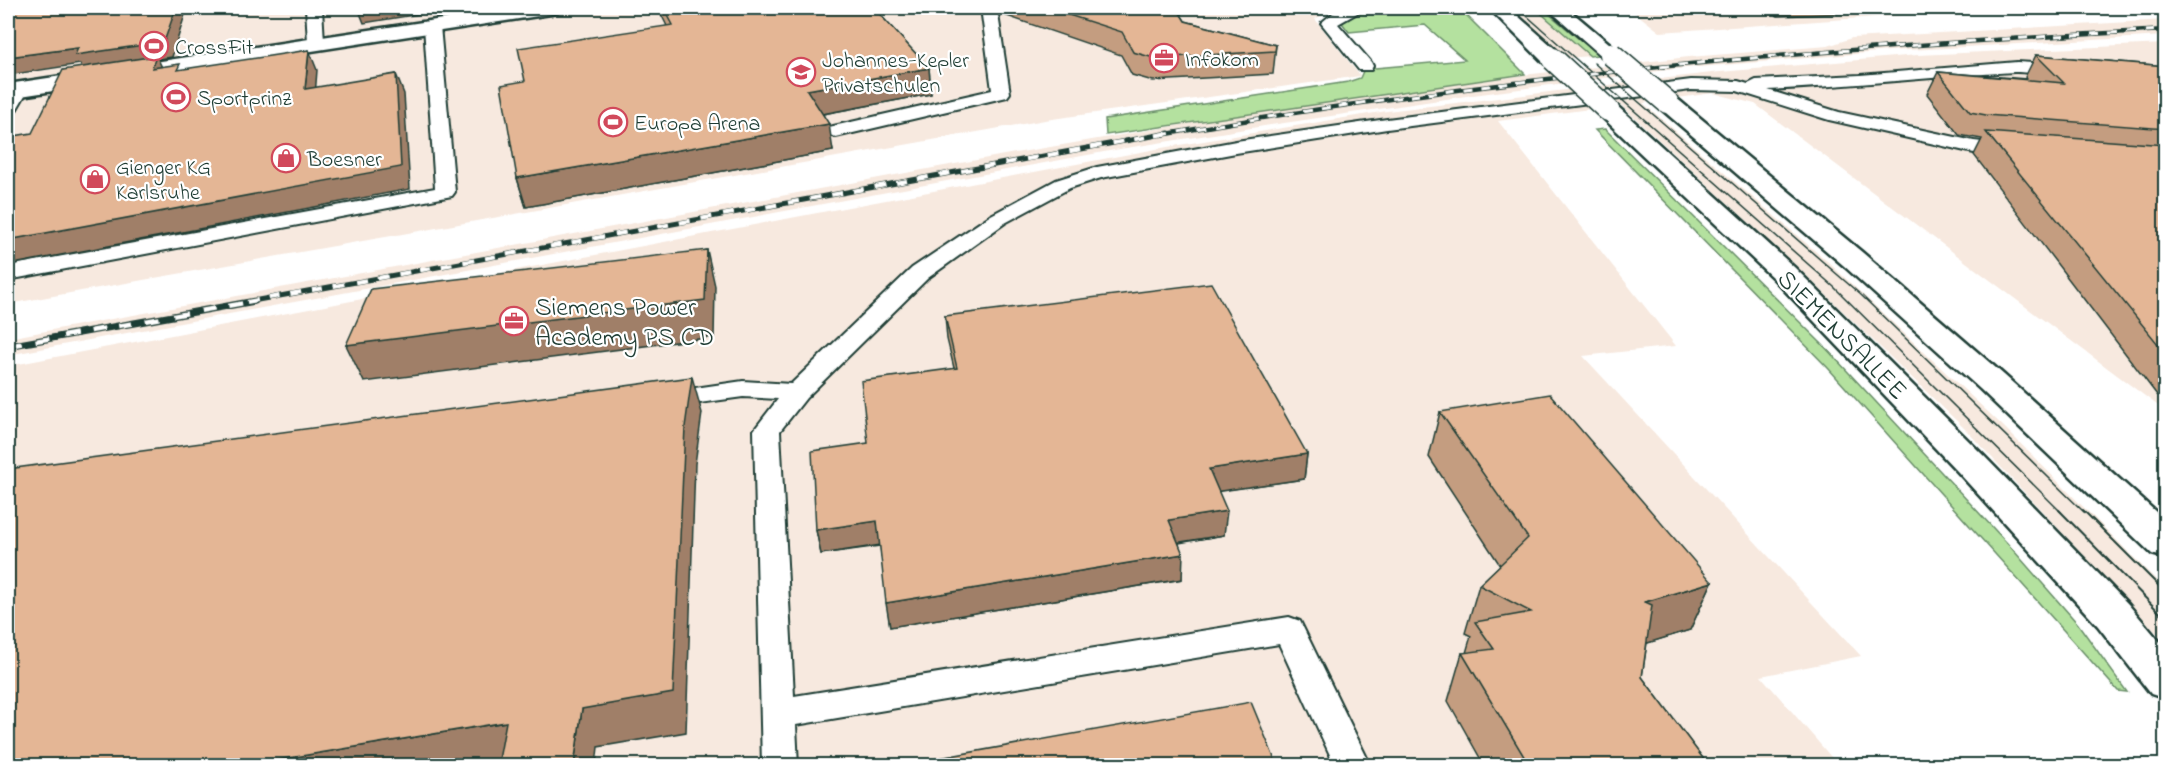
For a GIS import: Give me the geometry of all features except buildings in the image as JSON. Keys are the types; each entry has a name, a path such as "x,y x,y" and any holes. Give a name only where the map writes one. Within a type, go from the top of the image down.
{"main road":[{"path":"13,91 316,42 432,26 484,12 551,8"},
{"name":"SIEMENSALLEE","path":"1498,8 1784,273 1971,464 2114,615 2166,681"},
{"path":"1556,8 1853,259 2166,544"}],"lane":[{"path":"314,8 316,42"},
{"path":"836,131 1001,93 989,8"},
{"path":"1358,8 1338,16 1329,23 1365,66"},
{"path":"8,273 445,192 432,26"},
{"path":"780,765 767,430 797,392 920,273 998,219 1064,184 1097,174 1236,147 1443,116 1691,85 1738,86 1860,80 2017,67 2085,71"},
{"path":"1738,86 1835,117 1974,147 2034,152"},
{"path":"8,110 13,91"},
{"path":"637,404 744,389 797,392"},
{"path":"779,713 1289,630 1353,765"}],"shaded area":[{"path":"8,8 1337,8 1315,19 1360,76 1045,120 8,304"},
{"path":"1513,8 1535,8 1590,56 1568,58"},
{"path":"1629,8 2116,8 1933,13 1660,32"},
{"path":"2165,20 2165,36 1892,51 1675,69 1473,95 1264,126 1120,149 8,355 8,338 1015,153 1286,107 1532,74 1689,57 1828,46 1852,38"},
{"path":"2165,44 2165,411 1755,104 1713,93 1643,103 1827,261 2004,427 2165,589 2165,642 1965,429 1793,263 1621,105 1498,121 1676,346 1583,356 1861,656 1761,676 1838,765 8,766 8,366 1167,147 1387,111 1720,72 1918,55"}],"green space":[{"path":"1368,8 1459,8 1525,74 1106,135 1105,119 1348,82 1360,78 1364,69 1465,60 1425,25 1349,32 1339,19"},
{"path":"1535,8 1542,8 1598,55 1590,56"},
{"path":"1605,129 1823,345 2007,543 2078,624 2127,692 2118,691 1828,368 1595,130"}],"tram line":[{"path":"1518,8 1834,287 2060,511"},
{"path":"1594,63 1861,295 2084,512"},
{"path":"2083,510 2166,593"},
{"path":"2060,511 2166,619"}],"railway":[{"path":"1161,135 1286,114 1536,80 1787,55 2166,30"},
{"path":"247,302 1169,133"},
{"path":"8,346 255,301"}],"place":[{"name":"CrossFit","path":"154,46"},
{"name":"Infokom","path":"1164,58"},
{"name":"Johannes-Kepler Privatschulen","path":"801,72"},
{"name":"Sportprinz","path":"176,97"},
{"name":"Europa Arena","path":"613,122"},
{"name":"Boesner","path":"286,158"},
{"name":"Gienger KG Karlsruhe","path":"95,179"},
{"name":"Siemens Power Academy PS CD","path":"514,321"}]}
